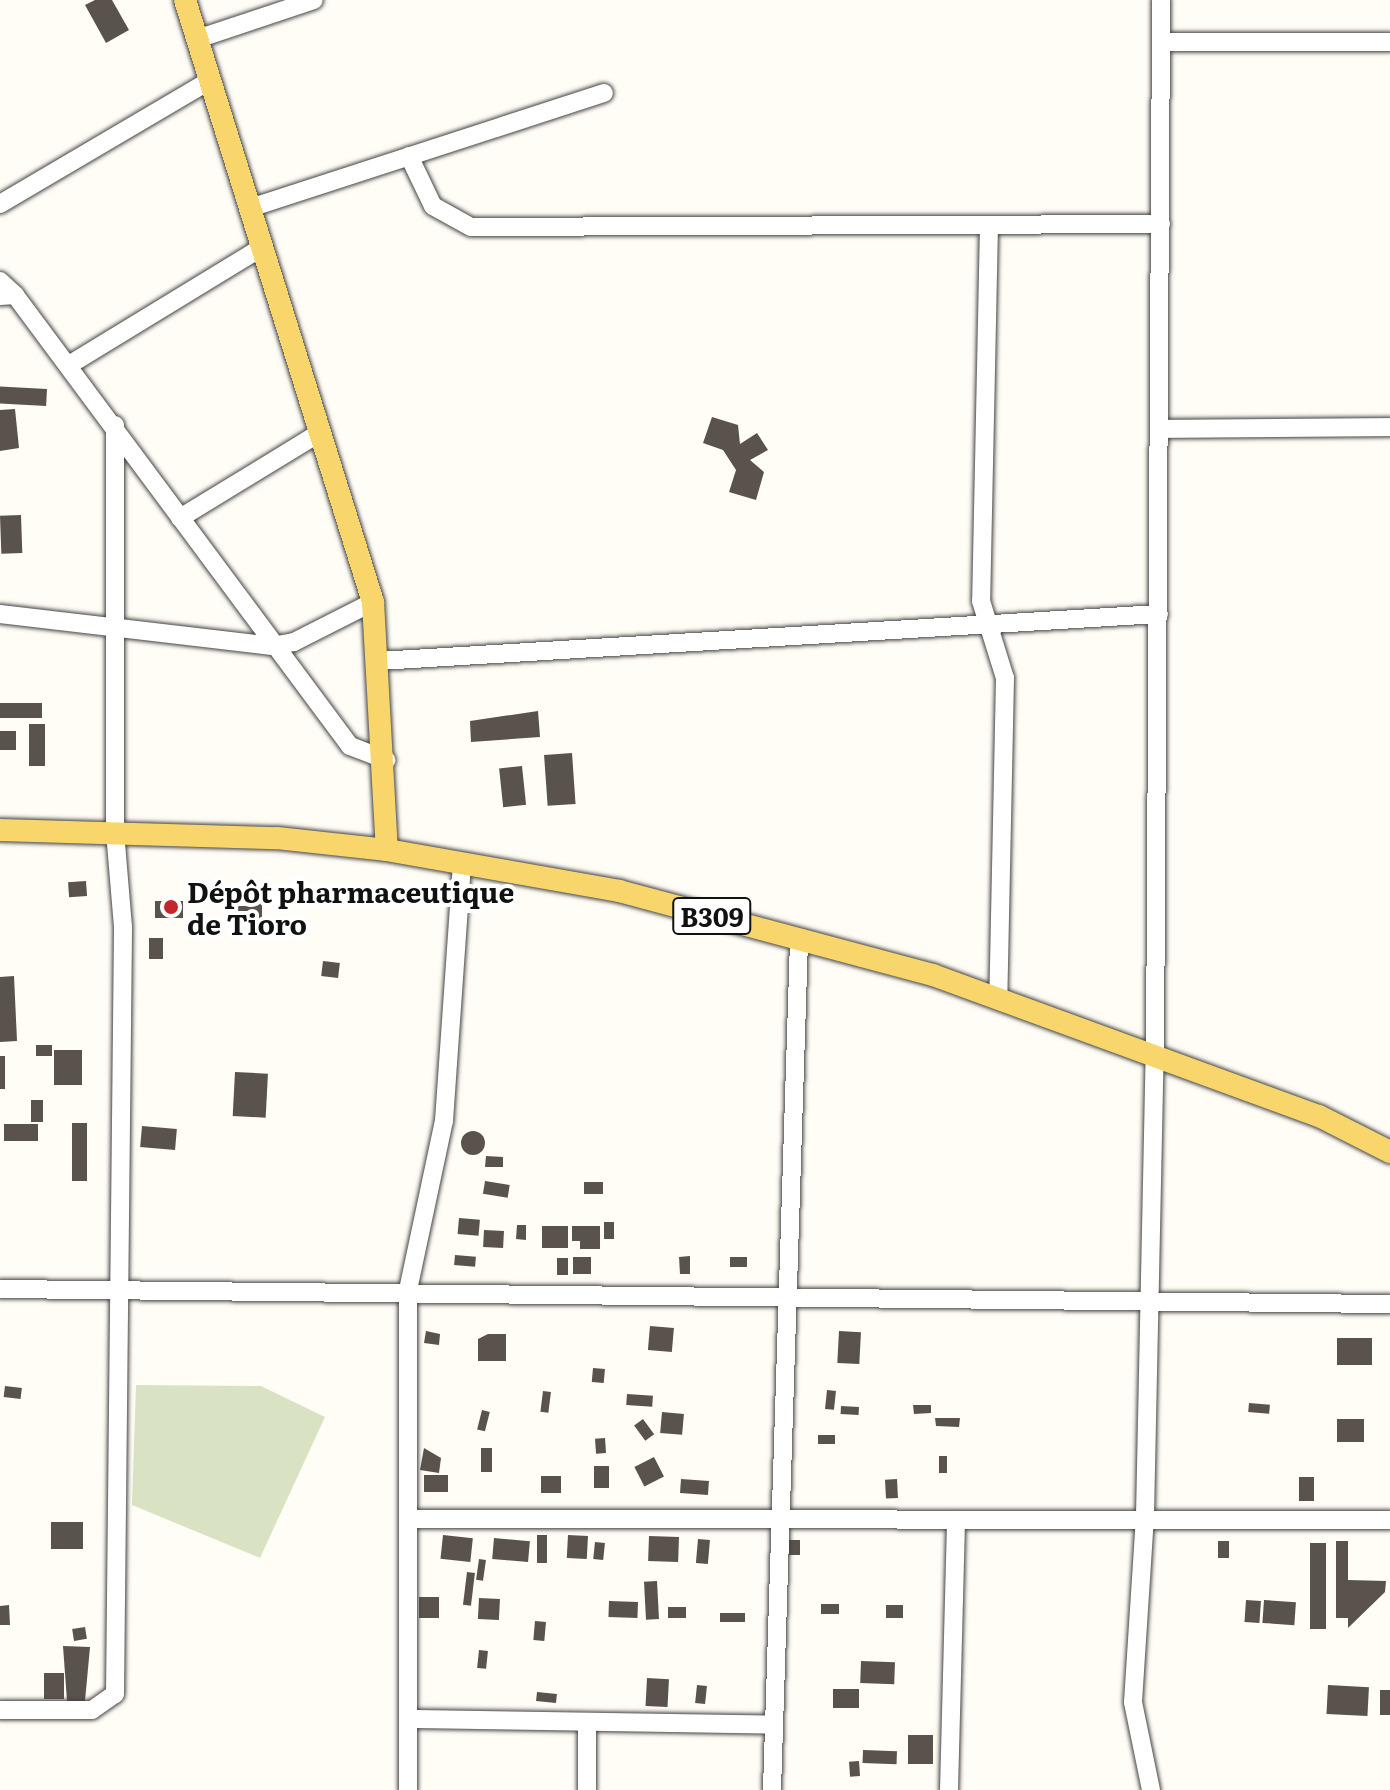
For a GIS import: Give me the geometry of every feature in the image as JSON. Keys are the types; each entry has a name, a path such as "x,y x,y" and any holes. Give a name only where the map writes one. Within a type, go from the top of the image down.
{"main road":[{"path":"185,0 373,602 386,760 387,850"},
{"name":"B309","path":"0,830 115,832 387,850 619,891 799,939 998,999 1319,1116 1390,1152"}],"street":[{"path":"197,39 314,0"},
{"path":"1151,1790 1133,1702 1145,1516 1151,1300 1159,614 1161,0"},
{"path":"1162,42 1390,42"},
{"path":"0,204 209,81"},
{"path":"250,208 604,93"},
{"path":"409,156 433,206 471,227 1161,224"},
{"path":"989,225 981,601 992,624 1005,678 998,999"},
{"path":"69,365 262,247"},
{"path":"0,281 8,296 69,365 115,425 272,646 350,746 386,760"},
{"path":"0,1710 92,1710 115,1694 116,1287 123,927 115,832 119,624 115,425"},
{"path":"1159,429 1390,427"},
{"path":"180,518 321,432"},
{"path":"0,614 119,624 272,646 294,642 373,602"},
{"path":"379,661 1159,614"},
{"path":"408,1790 408,1290 444,1121 462,864"},
{"path":"772,1790 799,939"},
{"path":"0,1289 408,1290 472,1297 1390,1304"},
{"path":"410,1519 956,1520 1145,1516 1390,1520"},
{"path":"949,1790 956,1520"},
{"path":"409,1719 773,1725"},
{"path":"587,1722 587,1790"}],"green space":[{"path":"136,1385 261,1386 325,1417 260,1558 132,1505"}],"building":[{"path":"95,0 112,0 129,30 106,43 85,5"},
{"path":"0,387 47,389 46,406 0,404"},
{"path":"15,409 19,448 0,451 0,410"},
{"path":"712,417 738,425 740,444 757,433 768,450 750,460 764,472 756,500 729,492 736,470 723,450 703,443"},
{"path":"21,515 22,553 1,554 0,516"},
{"path":"0,703 42,703 42,718 0,718"},
{"path":"538,711 540,737 471,742 470,721"},
{"path":"29,724 45,724 45,766 29,766"},
{"path":"0,731 16,731 16,750 0,750"},
{"path":"572,753 576,804 548,806 544,755"},
{"path":"522,766 526,805 503,807 499,768"},
{"path":"86,881 87,896 69,897 68,882"},
{"path":"251,898 262,898 262,919 236,919 235,906 251,906"},
{"path":"155,901 183,901 183,918 155,918"},
{"path":"149,938 163,938 163,959 149,959"},
{"path":"323,961 340,963 338,978 321,976"},
{"path":"14,976 17,1041 0,1042 0,977"},
{"path":"36,1045 52,1045 52,1056 36,1056"},
{"path":"54,1050 82,1050 82,1085 54,1085"},
{"path":"0,1056 5,1056 5,1089 0,1089"},
{"path":"235,1072 268,1074 266,1118 233,1116"},
{"path":"31,1100 43,1100 43,1122 31,1122"},
{"path":"72,1123 87,1123 87,1181 72,1181"},
{"path":"4,1124 38,1124 38,1141 4,1141"},
{"path":"142,1126 177,1129 175,1150 140,1147"},
{"path":"473,1131 482,1134 485,1143 482,1152 473,1155 464,1152 461,1143 464,1134"},
{"path":"486,1156 503,1157 503,1167 485,1167"},
{"path":"485,1181 510,1185 508,1198 483,1194"},
{"path":"584,1182 603,1182 603,1194 584,1194"},
{"path":"459,1218 480,1220 479,1236 458,1234"},
{"path":"604,1222 614,1222 614,1239 604,1239"},
{"path":"517,1225 526,1225 526,1240 516,1239"},
{"path":"542,1226 568,1226 568,1248 542,1248"},
{"path":"572,1226 600,1226 600,1249 580,1249 580,1241 572,1241"},
{"path":"484,1230 504,1231 503,1248 483,1247"},
{"path":"455,1255 476,1257 475,1267 454,1265"},
{"path":"690,1256 690,1274 680,1274 679,1257"},
{"path":"573,1257 591,1257 591,1274 573,1274"},
{"path":"730,1257 747,1257 747,1267 730,1267"},
{"path":"557,1258 568,1258 568,1275 557,1275"},
{"path":"650,1326 674,1328 672,1352 648,1350"},
{"path":"426,1331 440,1334 439,1345 424,1343"},
{"path":"839,1331 861,1332 859,1364 837,1363"},
{"path":"488,1334 506,1334 506,1361 478,1361 478,1339"},
{"path":"1337,1338 1372,1338 1372,1365 1337,1365"},
{"path":"593,1368 605,1369 604,1383 592,1382"},
{"path":"5,1386 22,1388 21,1399 4,1397"},
{"path":"827,1390 836,1391 834,1410 825,1409"},
{"path":"543,1391 551,1392 548,1413 540,1412"},
{"path":"627,1394 653,1396 652,1407 626,1405"},
{"path":"1249,1403 1270,1405 1269,1414 1248,1412"},
{"path":"913,1405 931,1405 931,1413 914,1414"},
{"path":"841,1406 859,1407 859,1415 841,1414"},
{"path":"482,1410 490,1412 485,1431 477,1429"},
{"path":"662,1412 684,1414 682,1435 660,1433"},
{"path":"935,1418 960,1418 959,1427 936,1426"},
{"path":"643,1419 654,1434 645,1441 634,1425"},
{"path":"1337,1419 1364,1419 1364,1442 1337,1442"},
{"path":"818,1435 835,1435 835,1444 818,1444"},
{"path":"605,1438 606,1453 596,1454 595,1439"},
{"path":"424,1448 441,1458 439,1473 420,1470"},
{"path":"481,1448 492,1448 492,1472 481,1472"},
{"path":"939,1456 947,1456 947,1473 939,1473"},
{"path":"654,1457 664,1477 644,1487 634,1467"},
{"path":"594,1466 609,1466 609,1488 594,1488"},
{"path":"424,1475 448,1475 448,1492 424,1492"},
{"path":"541,1476 561,1476 561,1493 541,1493"},
{"path":"1299,1477 1314,1477 1314,1501 1299,1501"},
{"path":"681,1479 709,1481 708,1495 680,1493"},
{"path":"897,1479 898,1498 886,1499 885,1480"},
{"path":"51,1522 83,1522 83,1549 51,1549"},
{"path":"443,1535 473,1538 470,1562 440,1559"},
{"path":"537,1535 547,1535 547,1563 537,1563"},
{"path":"568,1535 588,1536 587,1559 567,1558"},
{"path":"649,1536 679,1537 678,1562 648,1561"},
{"path":"494,1538 530,1541 528,1562 492,1559"},
{"path":"698,1539 710,1540 708,1564 696,1563"},
{"path":"789,1540 800,1540 800,1555 789,1555"},
{"path":"1218,1541 1229,1541 1229,1558 1218,1558"},
{"path":"1336,1541 1348,1541 1348,1618 1336,1618"},
{"path":"595,1542 605,1543 603,1560 593,1559"},
{"path":"1310,1543 1326,1543 1326,1629 1310,1629"},
{"path":"479,1559 486,1560 483,1581 476,1580"},
{"path":"467,1572 475,1573 471,1606 463,1605"},
{"path":"1348,1580 1386,1581 1385,1592 1348,1628"},
{"path":"657,1581 659,1619 646,1620 644,1582"},
{"path":"419,1597 439,1597 439,1618 419,1618"},
{"path":"479,1598 500,1599 499,1620 478,1619"},
{"path":"1246,1600 1261,1601 1259,1623 1244,1622"},
{"path":"1264,1600 1296,1602 1294,1625 1262,1623"},
{"path":"609,1601 638,1602 637,1618 608,1617"},
{"path":"821,1604 839,1604 839,1614 821,1614"},
{"path":"9,1605 10,1625 0,1625 0,1606"},
{"path":"886,1605 903,1605 903,1618 886,1618"},
{"path":"668,1607 686,1607 686,1618 668,1618"},
{"path":"720,1613 745,1613 745,1622 720,1622"},
{"path":"535,1621 546,1622 544,1641 533,1640"},
{"path":"85,1627 87,1639 74,1641 72,1629"},
{"path":"63,1646 90,1647 85,1701 67,1701"},
{"path":"479,1650 488,1651 486,1669 477,1668"},
{"path":"861,1661 895,1662 894,1684 860,1683"},
{"path":"44,1673 64,1673 64,1699 44,1699"},
{"path":"647,1678 669,1679 668,1707 646,1706"},
{"path":"697,1685 707,1686 705,1704 695,1703"},
{"path":"1328,1685 1369,1687 1367,1716 1326,1714"},
{"path":"833,1689 859,1689 859,1708 833,1708"},
{"path":"1380,1690 1390,1690 1390,1715 1380,1715"},
{"path":"537,1692 557,1694 556,1703 536,1701"},
{"path":"908,1735 933,1735 933,1764 908,1764"},
{"path":"863,1750 897,1751 897,1764 863,1763"},
{"path":"859,1761 860,1776 850,1777 849,1762"}],"place":[{"name":"Dépôt pharmaceutique de Tioro","path":"171,907"}]}
